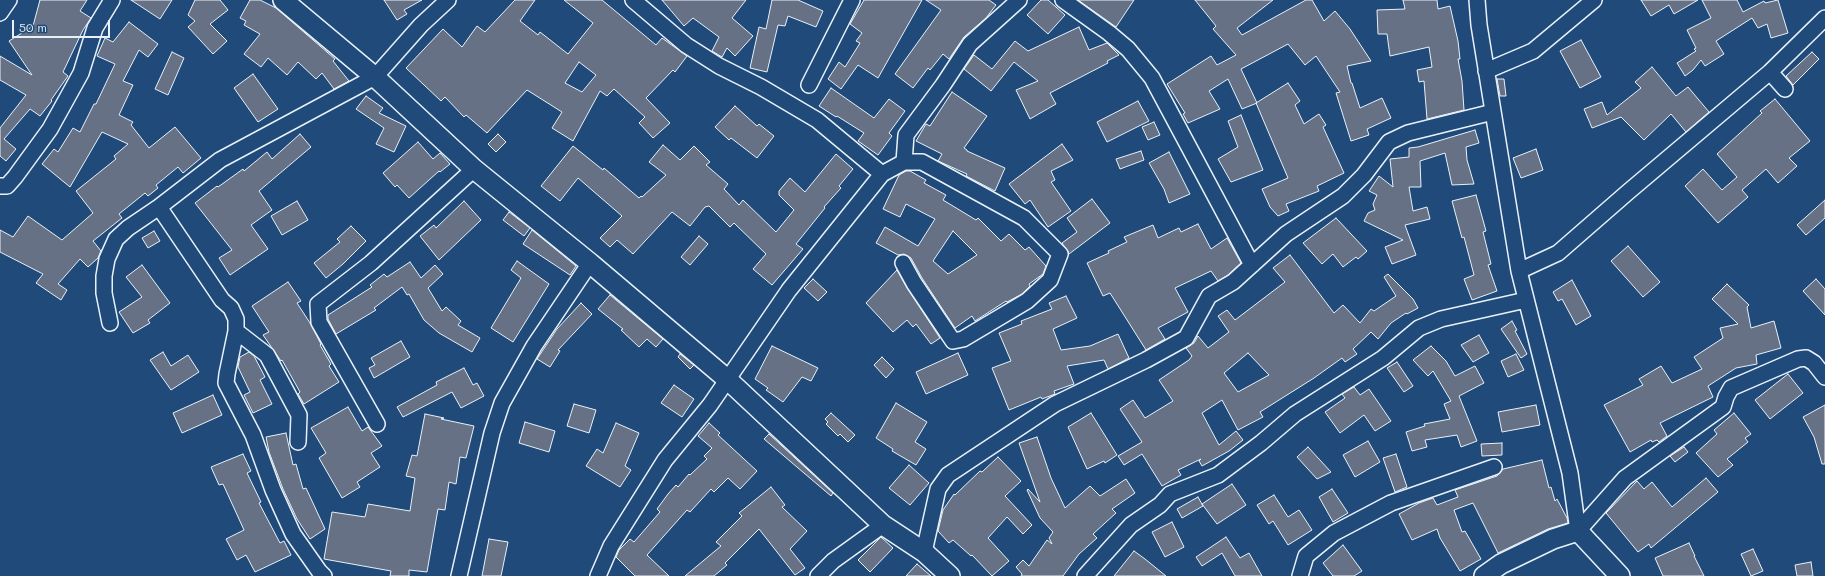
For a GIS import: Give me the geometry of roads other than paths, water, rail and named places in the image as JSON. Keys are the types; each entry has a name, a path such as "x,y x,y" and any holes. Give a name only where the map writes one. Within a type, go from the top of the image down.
{"street":[{"path":"0,13 9,0"},
{"path":"0,186 7,186 15,177 50,129 82,73 94,28 112,0"},
{"path":"283,0 375,78 474,170 590,263 728,380 883,525 924,552 950,576"},
{"path":"110,323 104,293 104,276 107,259 116,239 128,228 159,207 220,160 375,78 422,25 448,0"},
{"path":"633,0 686,45 719,66 817,120 882,174"},
{"path":"810,85 852,0"},
{"path":"904,162 906,135 943,85 970,44 1019,0"},
{"path":"1063,0 1109,33 1128,49 1152,78 1252,265"},
{"path":"1477,0 1479,26 1519,271 1570,473 1578,531 1620,576"},
{"path":"1486,71 1533,51 1594,0"},
{"path":"1519,271 1558,253 1770,72 1825,18"},
{"path":"1770,72 1785,89"},
{"path":"924,552 938,489 948,476 1055,404 1146,360 1186,338 1209,296 1233,282 1286,234 1343,196 1364,175 1389,142 1408,133 1493,112"},
{"path":"598,576 611,546 665,460 710,405 789,290 882,174 904,162 922,162 1024,218 1060,254 1050,280 1027,301 963,339 952,341 902,262"},
{"path":"377,424 319,322 318,304 372,263 474,170"},
{"path":"159,207 222,300 231,308 236,319 236,332 226,383 253,435 273,490 293,534 324,576"},
{"path":"459,576 492,433 502,403 534,346 590,263"},
{"path":"1085,576 1131,525 1160,505 1170,494 1218,475 1261,443 1295,414 1382,358 1420,328 1441,319 1526,300"},
{"path":"236,332 267,355 299,415 298,442"},
{"path":"1484,576 1507,561 1553,538 1578,531 1625,478 1723,407 1726,396 1731,388 1798,359 1806,358 1814,363 1825,377"},
{"path":"1300,576 1306,556 1334,533 1391,503 1494,467"},
{"path":"818,576 833,561 883,525"}]}
